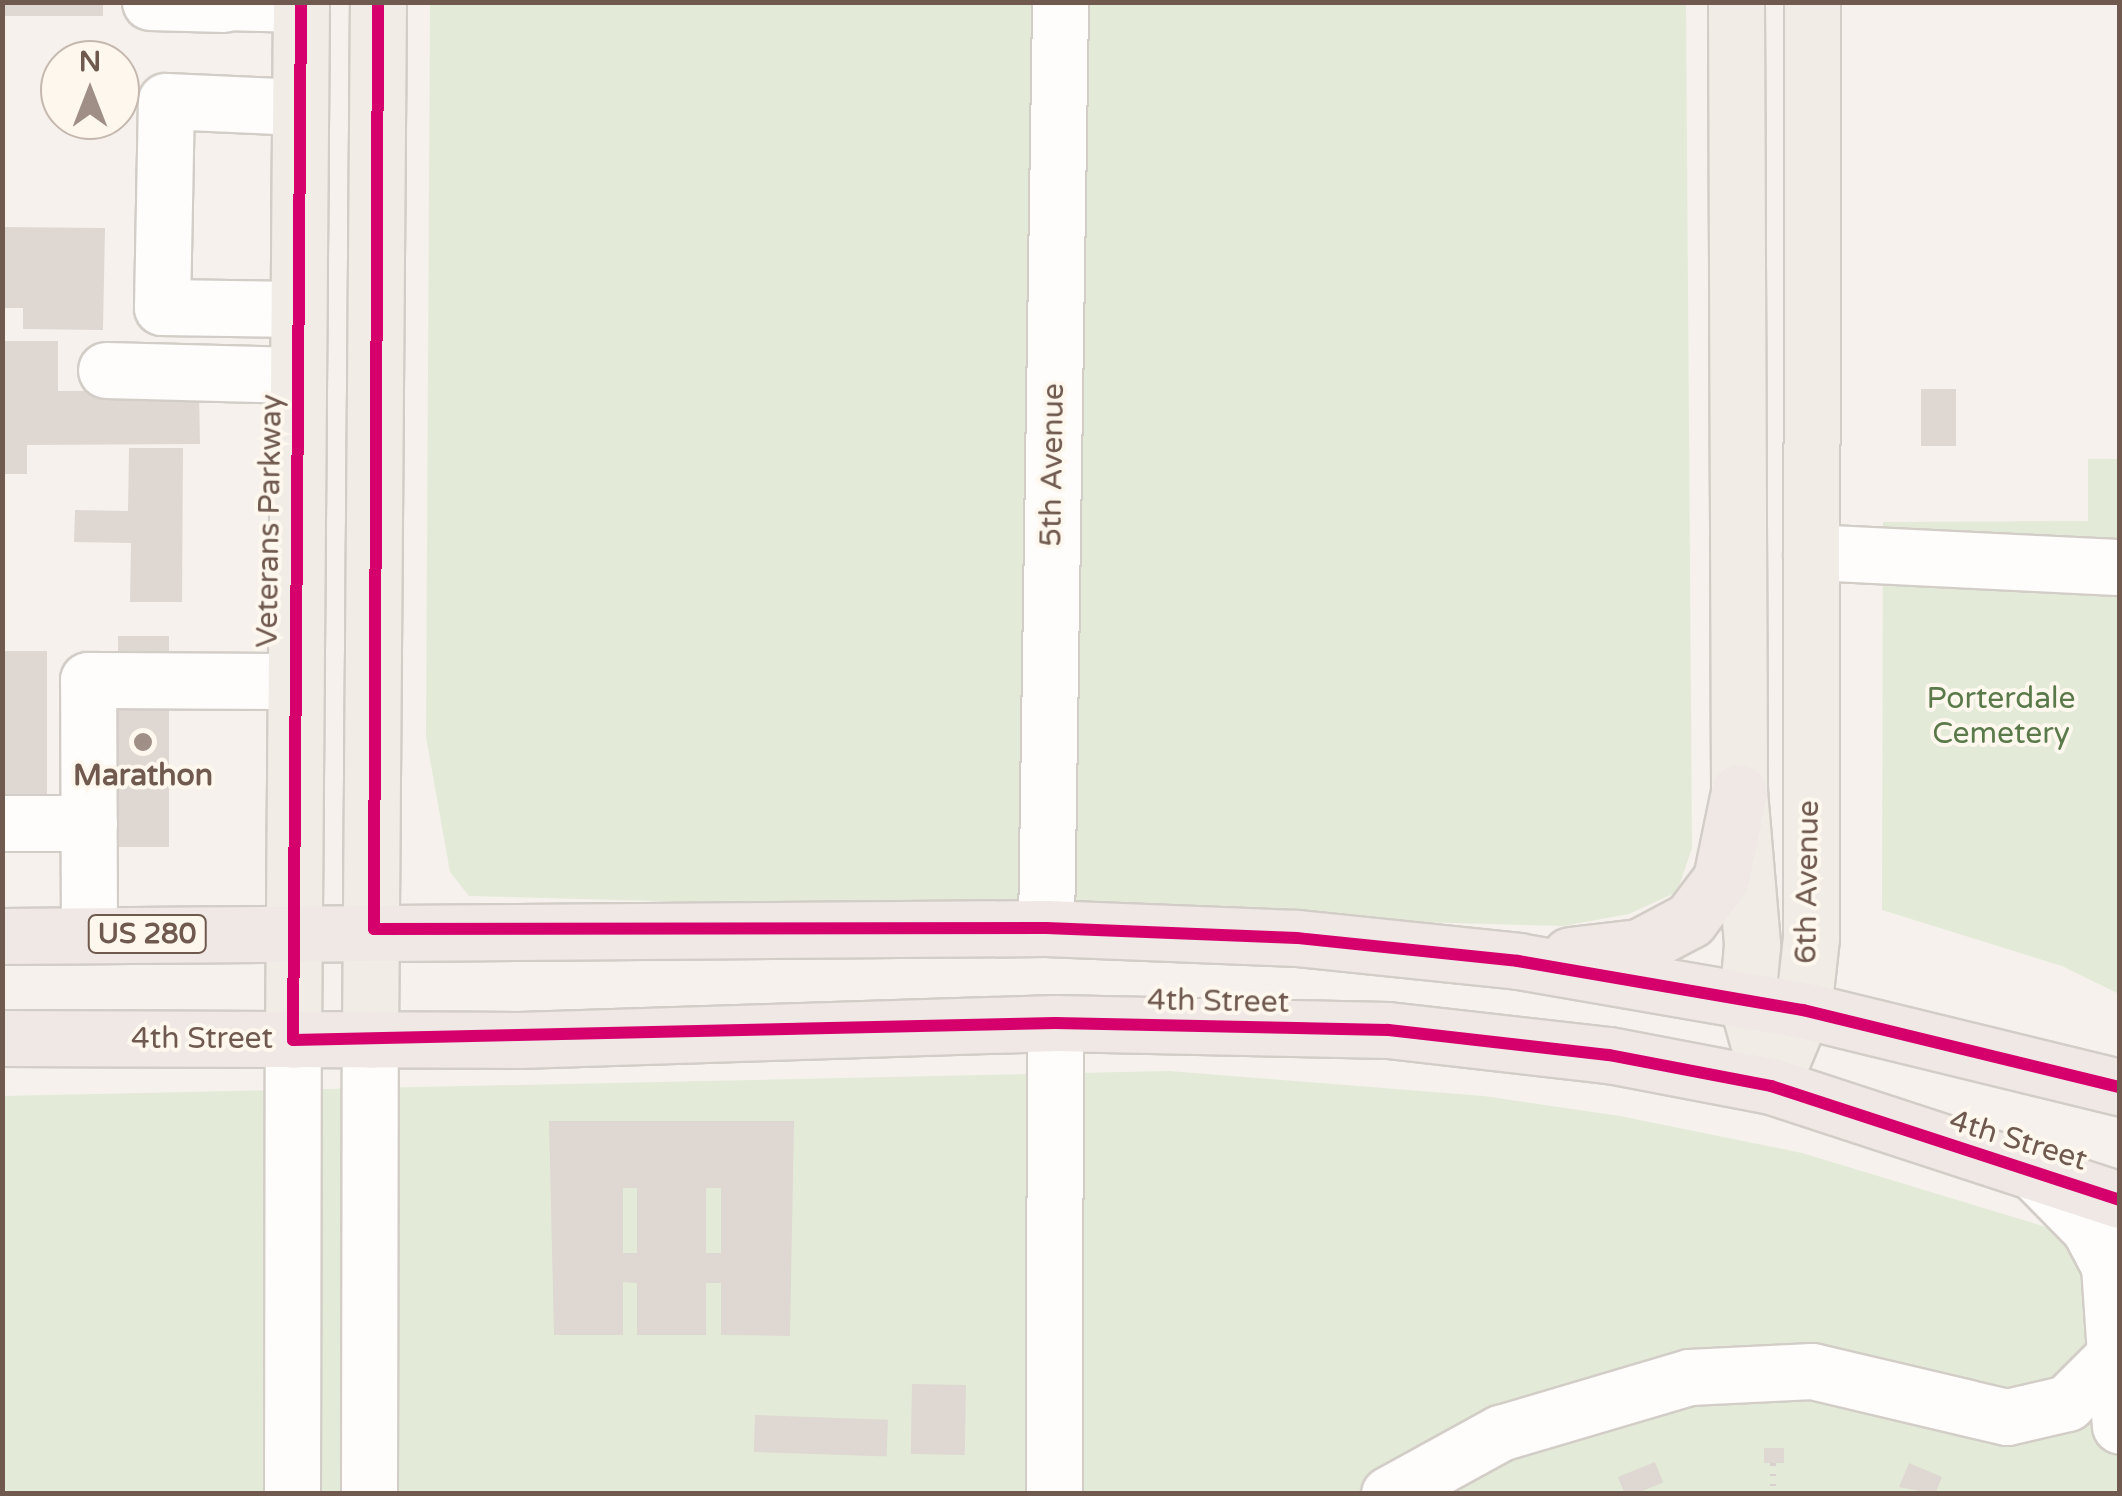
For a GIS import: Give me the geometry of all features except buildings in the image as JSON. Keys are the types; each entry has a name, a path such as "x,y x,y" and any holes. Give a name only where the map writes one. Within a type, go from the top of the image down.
{"highway":[{"path":"1518,961 1639,947 1690,920 1721,879 1739,792"},
{"path":"374,929 1046,928 1297,938 1518,961 1803,1010 2120,1087"},
{"name":"US 280","path":"2,936 374,929"},
{"name":"4th Street","path":"2,1038 370,1040 1055,1023 1388,1030 1609,1056 1771,1086 2120,1200"}],"main road":[{"path":"370,1040 374,929 378,2"},
{"name":"6th Avenue","path":"1736,2 1739,792 1752,944 1747,1002 1771,1086"},
{"name":"6th Avenue","path":"1771,1086 1803,1010 1811,552 1812,2"},
{"name":"Veterans Parkway","path":"293,1040 290,930 302,4"}],"street":[{"path":"150,2 302,4"},
{"name":"5th Avenue","path":"1046,928 1060,2"},
{"path":"298,309 162,307 166,100 300,107"},
{"path":"106,370 297,375"},
{"path":"1811,552 2120,567"},
{"path":"89,935 88,680 294,681"},
{"path":"2,824 89,824"},
{"path":"1054,1494 1055,1023"},
{"path":"292,1494 293,1040"},
{"path":"369,1494 370,1040"},
{"path":"2034,1172 2102,1248 2115,1290 2120,1426"},
{"path":"2032,1416 2083,1392 2115,1345"},
{"path":"1389,1494 1459,1450 1535,1420 1738,1371 1862,1379 1990,1416 2032,1416 2088,1424 2120,1449"}],"path":[{"path":"1774,1463 1774,1494"}],"green space":[{"path":"430,3 1686,3 1692,848 1677,892 1629,914 1563,926 469,896 450,872 426,737"},
{"name":"Porterdale Cemetery","path":"2088,459 2119,459 2119,994 2062,966 1882,910 1883,522 2088,521"},
{"path":"1169,1071 1484,1096 1620,1116 1802,1153 2119,1249 2119,1493 3,1493 2,1096"}],"cycle path":[{"path":"301,2 293,1040 1055,1023 1388,1030 1609,1055 1771,1086 2120,1200"},
{"path":"378,2 374,929 1046,928 1297,938 1518,961 1803,1010 2120,1087"}],"place":[{"name":"Marathon","path":"143,742"}]}
